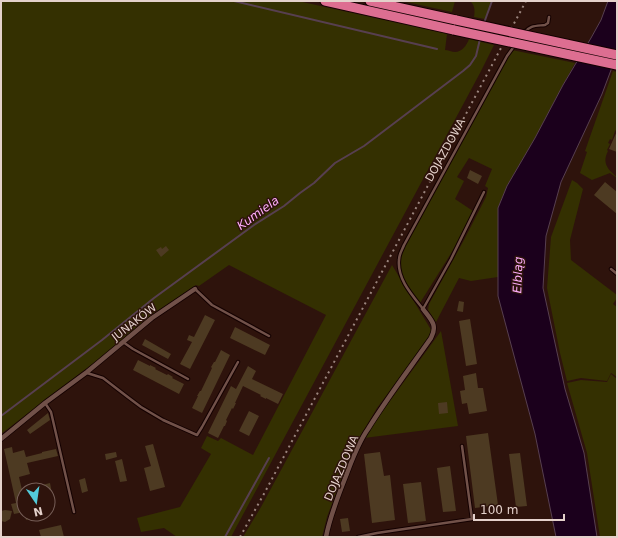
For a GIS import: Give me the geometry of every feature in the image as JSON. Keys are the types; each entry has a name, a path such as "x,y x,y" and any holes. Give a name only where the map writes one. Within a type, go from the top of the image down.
{"highway":[{"path":"325,1 617,65"},
{"path":"370,1 617,55"}],"street":[{"name":"JUNAKÓW","path":"1,439 45,403 87,372 152,318 195,289"},
{"name":"DOJAZDOWA","path":"326,537 328,525 339,492 367,429 434,332 432,321 423,309"}],"lane":[{"name":"DOJAZDOWA","path":"423,309 402,280 399,260 400,254 507,56 527,29 545,25 548,23 549,17"},
{"path":"423,309 451,259 484,192"},
{"path":"611,269 617,274"},
{"path":"195,289 212,305 269,336"},
{"path":"123,342 188,379"},
{"path":"87,372 103,378 140,407 164,420 197,434 238,362"},
{"path":"45,403 51,412 74,512"},
{"path":"358,537 472,519 462,446"}],"shaded area":[{"path":"1,1 298,1 447,34 445,50 455,52 460,51 466,46 469,39 494,45 231,537 177,537 164,528 141,532 137,518 180,507 211,454 201,448 207,436 218,441 221,438 253,455 326,315 229,265 199,286 196,285 150,317 96,362 1,434"},
{"path":"402,1 455,1 452,12"},
{"path":"470,1 492,1 485,19 474,17 473,4"},
{"path":"512,50 575,63 535,138 507,186 498,208 498,277 471,281 459,278 436,322 428,310 429,304 486,197 488,188 485,186 492,169 469,158 457,177 464,181 455,199 473,211 455,247 420,303 408,287 402,275 400,263 401,256 404,246"},
{"path":"613,71 617,72 617,129 612,140 610,139 608,143 610,144 605,159 606,166 617,178 610,173 592,180 580,173 587,152 585,151"},
{"path":"572,180 583,189 570,240 571,260 617,295 617,298 613,304 617,307 617,377 611,373 607,381 581,378 567,381 547,288 551,237"},
{"path":"392,265 433,333 377,408 362,433 349,458 327,517 322,537 243,537 261,507"},
{"path":"441,331 458,426 364,438 379,416"},
{"path":"611,374 617,379 617,537 600,537 587,453 567,383 581,380 607,382"}],"water":[{"name":"Elbląg","path":"608,1 617,1 617,54 602,94 561,182 546,236 543,288 565,389 584,453 597,537 556,537 535,434 498,296 498,208 507,186 601,20"}],"building":[{"path":"617,131 617,152 609,149"},
{"path":"470,170 482,176 478,184 467,178"},
{"path":"605,182 617,192 617,214 594,195"},
{"path":"166,246 169,250 161,257 156,250 161,247 162,249"},
{"path":"459,301 464,302 463,312 457,311"},
{"path":"205,315 215,320 190,369 180,364 192,342 187,340 189,335 194,337"},
{"path":"470,319 477,364 466,366 459,321"},
{"path":"235,327 270,345 265,355 230,338"},
{"path":"145,339 171,354 168,359 142,345"},
{"path":"221,350 230,355 202,413 192,408 212,368 211,367"},
{"path":"138,360 167,375 168,374 173,377 172,378 184,384 179,394 133,370"},
{"path":"248,366 256,371 252,379 283,394 278,404 243,386 218,438 208,433 231,386 236,389"},
{"path":"476,373 478,388 483,388 487,411 469,414 467,403 462,404 460,391 465,390 463,376"},
{"path":"447,402 448,413 439,414 438,403"},
{"path":"249,411 259,416 249,436 239,431"},
{"path":"48,413 50,420 30,434 27,430"},
{"path":"488,433 498,505 475,508 466,436"},
{"path":"153,444 165,487 150,491 144,468 151,466 145,446"},
{"path":"12,447 13,453 24,450 26,457 56,449 58,456 27,463 30,474 19,477 20,482 16,482 16,503 4,449"},
{"path":"116,452 117,457 106,460 105,454"},
{"path":"380,452 384,476 390,475 395,520 372,523 364,454"},
{"path":"520,453 527,506 516,507 509,454"},
{"path":"122,459 127,481 120,482 115,461"},
{"path":"450,466 456,511 443,512 437,468"},
{"path":"85,478 88,491 82,493 79,480"},
{"path":"421,482 426,521 408,523 403,484"},
{"path":"16,503 16,514 14,514 11,504"},
{"path":"1,511 12,511 10,519 5,522 1,521"},
{"path":"348,518 350,531 342,532 340,519"},
{"path":"61,525 64,537 41,537 39,530"}],"waterway":[{"path":"234,1 437,49"},
{"name":"Kumiela","path":"484,23 492,1"},
{"name":"Kumiela","path":"1,416 102,340 154,298 254,225 284,206 314,183 335,163 364,146 463,71 470,65 476,56 480,39"},
{"path":"225,537 269,458"}],"railway":[{"path":"240,537 526,1"}]}
